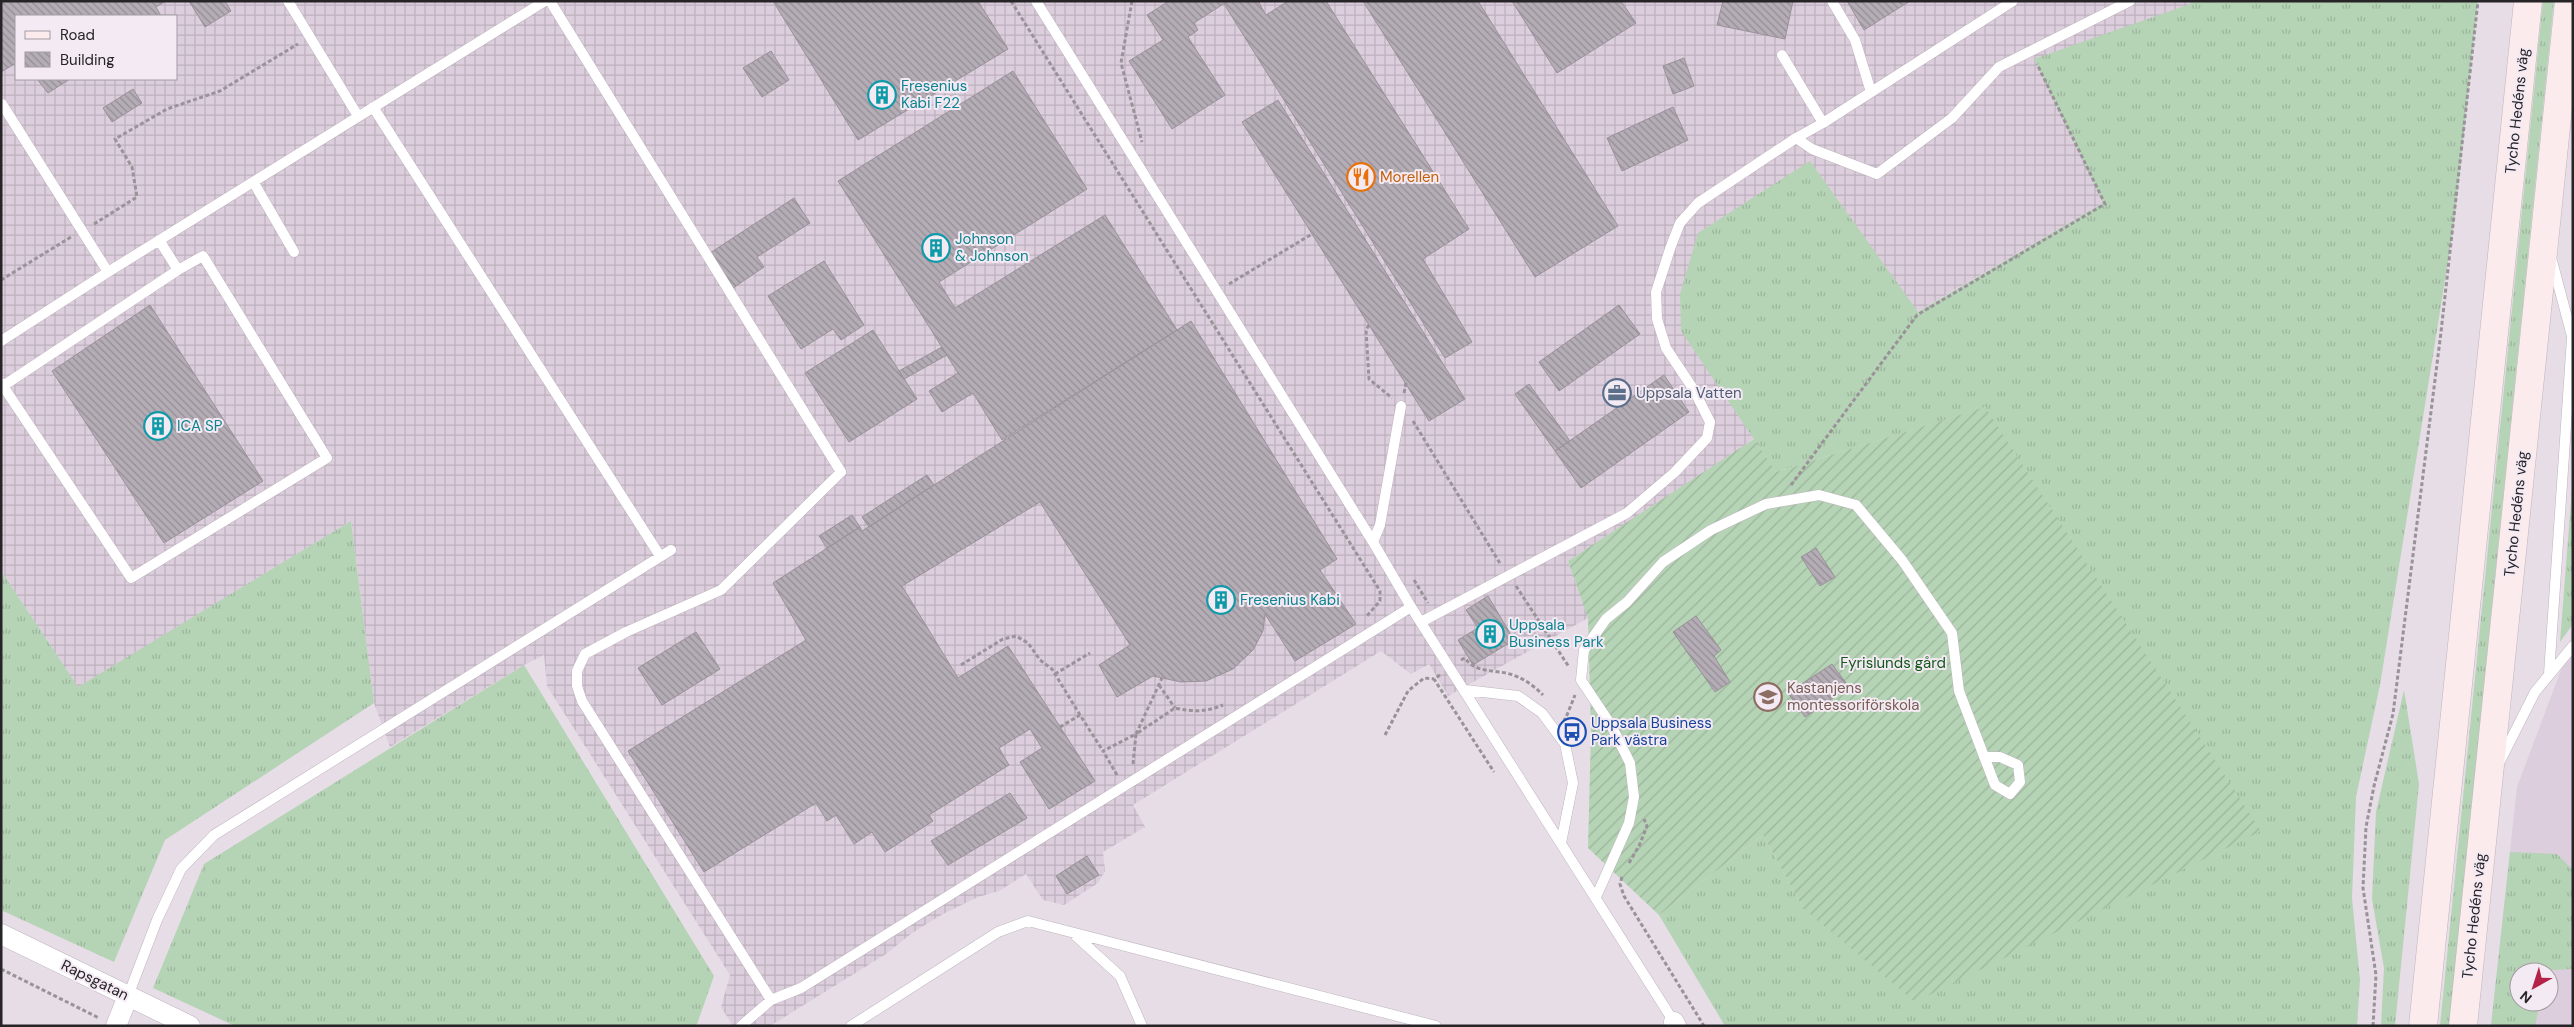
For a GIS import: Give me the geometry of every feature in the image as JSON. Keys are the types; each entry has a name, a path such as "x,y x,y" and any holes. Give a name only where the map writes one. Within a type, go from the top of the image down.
{"main road":[{"name":"Tycho Hedéns väg","path":"2423,1026 2528,1"},
{"name":"Tycho Hedéns väg","path":"2463,1026 2569,1"}],"street":[{"name":"Rapsgatan","path":"1,934 190,1026"},
{"path":"111,1024 128,996"}],"lane":[{"path":"288,1 358,116"},
{"path":"3,336 254,183 358,116 545,1"},
{"path":"550,1 841,472 721,590 626,632 585,654 577,671 577,686 582,701 771,1000"},
{"path":"1036,1 1373,542 1411,607 1596,897 1672,1024"},
{"path":"1832,1 1855,40 1871,92"},
{"path":"1421,622 1627,512 1675,472 1707,438 1710,422 1694,390 1666,348 1657,319 1656,292 1680,223 1698,203 1796,138 1823,124 2014,1"},
{"path":"1796,138 1812,149 1877,174 1952,118 1999,67 2130,1"},
{"path":"1782,55 1823,124"},
{"path":"2,104 108,272"},
{"path":"373,107 660,556"},
{"path":"254,183 294,252"},
{"path":"2545,236 2572,339 2549,674"},
{"path":"160,240 178,270"},
{"path":"203,256 327,458 131,578 2,385 178,270 203,256"},
{"path":"1373,542 1380,526 1401,406"},
{"path":"1596,897 1629,823 1634,797 1630,763 1611,724 1581,680 1584,650 1606,619 1627,602 1663,562 1711,530 1766,504 1819,495 1856,505 1902,560 1952,633 1959,691 1984,757"},
{"path":"128,996 157,920 181,869 214,835 671,550"},
{"path":"742,1026 771,1000 801,988 1411,607"},
{"path":"2487,787 2535,692 2573,646"},
{"path":"1464,690 1518,696 1542,713 1565,744 1573,783 1561,843"},
{"path":"851,1026 998,932 1028,922 1436,1026"},
{"path":"1073,934 1120,976 1142,1026"}],"path":[{"path":"1011,1 1380,591 1380,600 1365,619"},
{"path":"1132,1 1121,62 1144,149"},
{"path":"2373,1026 2376,975 2363,888 2366,827 2374,786 2393,714 2442,332 2478,1"},
{"path":"1,280 137,197 132,167 115,139 166,109 220,91 310,36"},
{"path":"1779,502 1917,315 2105,204 2030,50"},
{"path":"1229,284 1312,234"},
{"path":"1224,276 1233,291"},
{"path":"1369,325 1366,330 1369,379 1401,406 1412,419 1497,559 1509,574 1569,668 1581,680 1565,720"},
{"path":"1410,574 1435,614"},
{"path":"962,665 1003,639 1016,636 1028,643 1040,660 1055,674 1103,751 1127,783"},
{"path":"1055,674 1090,653"},
{"path":"1127,783 1136,734 1162,678"},
{"path":"1386,735 1408,692 1424,678 1434,679"},
{"path":"1159,685 1175,708 1192,712 1211,710 1229,704"},
{"path":"1103,751 1136,734 1175,708"},
{"path":"1060,727 1080,715"},
{"path":"1634,797 1647,826 1639,846 1624,870 1620,884 1624,896 1704,1026"},
{"path":"1,969 111,1024"}],"shaded area":[{"path":"1,1 2192,1 2103,203 1917,312 1736,452 1568,561 1588,618 1448,696 1429,664 1411,674 1381,651 1133,805 1145,827 1103,852 1105,871 1098,883 1064,905 1043,900 1026,874 999,891 978,897 943,914 912,933 886,954 770,1026 733,1026 721,1007 730,975 547,686 544,655 524,665 390,747 374,703 351,521 78,688 1,571"},
{"path":"2573,615 2573,1026 2491,1026 2517,787 2570,646"}],"green space":[{"path":"2192,1 2478,1 2454,224 2380,685 2356,797 2352,898 2360,980 2357,1026 1725,1026 1659,915 1763,835 1803,908 1986,407 1776,472 1681,331 1680,294 1698,233 1810,161 1918,312 2103,203 2034,59 2190,4"},
{"path":"2543,1 2554,1 2449,1026 2440,1026"},
{"name":"Fyrislunds gård","path":"1985,407 2261,831 1915,1002 1803,908 1763,835 1659,915 1588,848 1591,731 1588,618 1568,561 1754,439 1776,472"},
{"path":"2573,476 2573,624 2560,642"},
{"path":"351,521 374,703 165,840 114,962 1,910 1,571 78,687"},
{"path":"524,665 714,976 695,1026 235,1026 153,988 204,864"},
{"path":"2404,690 2419,784 2395,1026 2381,1026 2384,968 2372,899 2376,812"},
{"path":"2510,852 2557,854 2573,870 2573,969 2559,970 2559,962 2509,962 2509,1012 2538,1012 2535,1026 2491,1026"}],"building":[{"path":"1,1 166,1 156,7 160,15 15,15 15,64 1,72"},
{"path":"189,1 225,1 231,11 205,27"},
{"name":"Fresenius Kabi F22","path":"773,1 978,1 1008,49 858,140"},
{"path":"1169,1 1228,1 1194,23 1198,30 1188,37 1225,95 1172,129 1129,61 1163,40 1147,15"},
{"path":"1228,1 1258,1 1266,15 1288,1 1326,1 1469,229 1423,259 1472,342 1445,358 1224,4"},
{"path":"1363,1 1478,1 1618,226 1535,277"},
{"path":"1512,1 1621,1 1636,23 1557,73"},
{"path":"1723,1 1793,1 1785,39 1717,25"},
{"path":"1847,1 1910,1 1864,30"},
{"path":"771,51 789,80 762,97 743,68"},
{"path":"1684,58 1694,86 1673,94 1663,66"},
{"name":"Johnson & Johnson","path":"1013,71 1087,189 939,282 955,308 1105,215 1177,330 1002,440 973,393 942,412 929,391 958,373 838,181"},
{"path":"38,80 68,80 48,93"},
{"path":"133,89 142,103 112,122 103,108"},
{"path":"1278,100 1465,399 1429,421 1242,122"},
{"path":"1673,107 1688,140 1622,171 1607,138"},
{"path":"794,198 810,223 757,257 764,267 733,288 710,253"},
{"path":"824,261 864,325 841,340 833,329 801,349 768,296"},
{"name":"ICA SP","path":"150,305 263,481 164,543 52,371"},
{"path":"1619,305 1640,334 1559,391 1539,362"},
{"name":"Fresenius Kabi","path":"1191,321 1337,559 1320,570 1356,624 1295,661 1265,614 1263,631 1253,650 1233,669 1206,681 1181,682 1153,676 1117,697 1099,665 1130,645 1040,502 902,586 958,678 1008,646 1095,781 1049,809 1020,762 1042,748 1030,729 999,748 1009,765 929,815 933,821 885,852 872,832 854,844 836,815 827,821 816,803 704,872 628,751 806,640 773,583 860,527 862,531"},
{"path":"873,330 917,399 849,442 805,373"},
{"path":"942,347 947,355 904,379 899,371"},
{"path":"1664,375 1689,412 1581,488 1555,451"},
{"path":"1529,384 1570,441 1555,451 1515,394"},
{"path":"927,475 934,485 869,527 862,517"},
{"path":"852,515 860,527 827,548 819,536"},
{"path":"1816,548 1835,577 1820,586 1801,557"},
{"name":"Uppsala Business Park","path":"1488,596 1514,640 1473,665 1458,640 1478,628 1466,610"},
{"path":"1696,616 1721,650 1714,656 1730,682 1715,692 1673,632"},
{"path":"696,632 720,669 662,705 638,668"},
{"path":"1832,664 1849,687 1805,717 1788,693"},
{"path":"1010,793 1027,818 948,865 931,841"},
{"path":"1087,856 1099,875 1067,894 1056,876"}],"place":[{"name":"Fresenius Kabi F22","path":"882,95"},
{"name":"Morellen","path":"1361,177"},
{"name":"Johnson & Johnson","path":"936,248"},
{"name":"Uppsala Vatten","path":"1617,393"},
{"name":"ICA SP","path":"158,426"},
{"name":"Fresenius Kabi","path":"1221,600"},
{"name":"Uppsala Business Park","path":"1490,634"},
{"name":"Kastanjens montessoriförskola","path":"1768,697"},
{"name":"Uppsala Business Park västra","path":"1572,732"}]}
